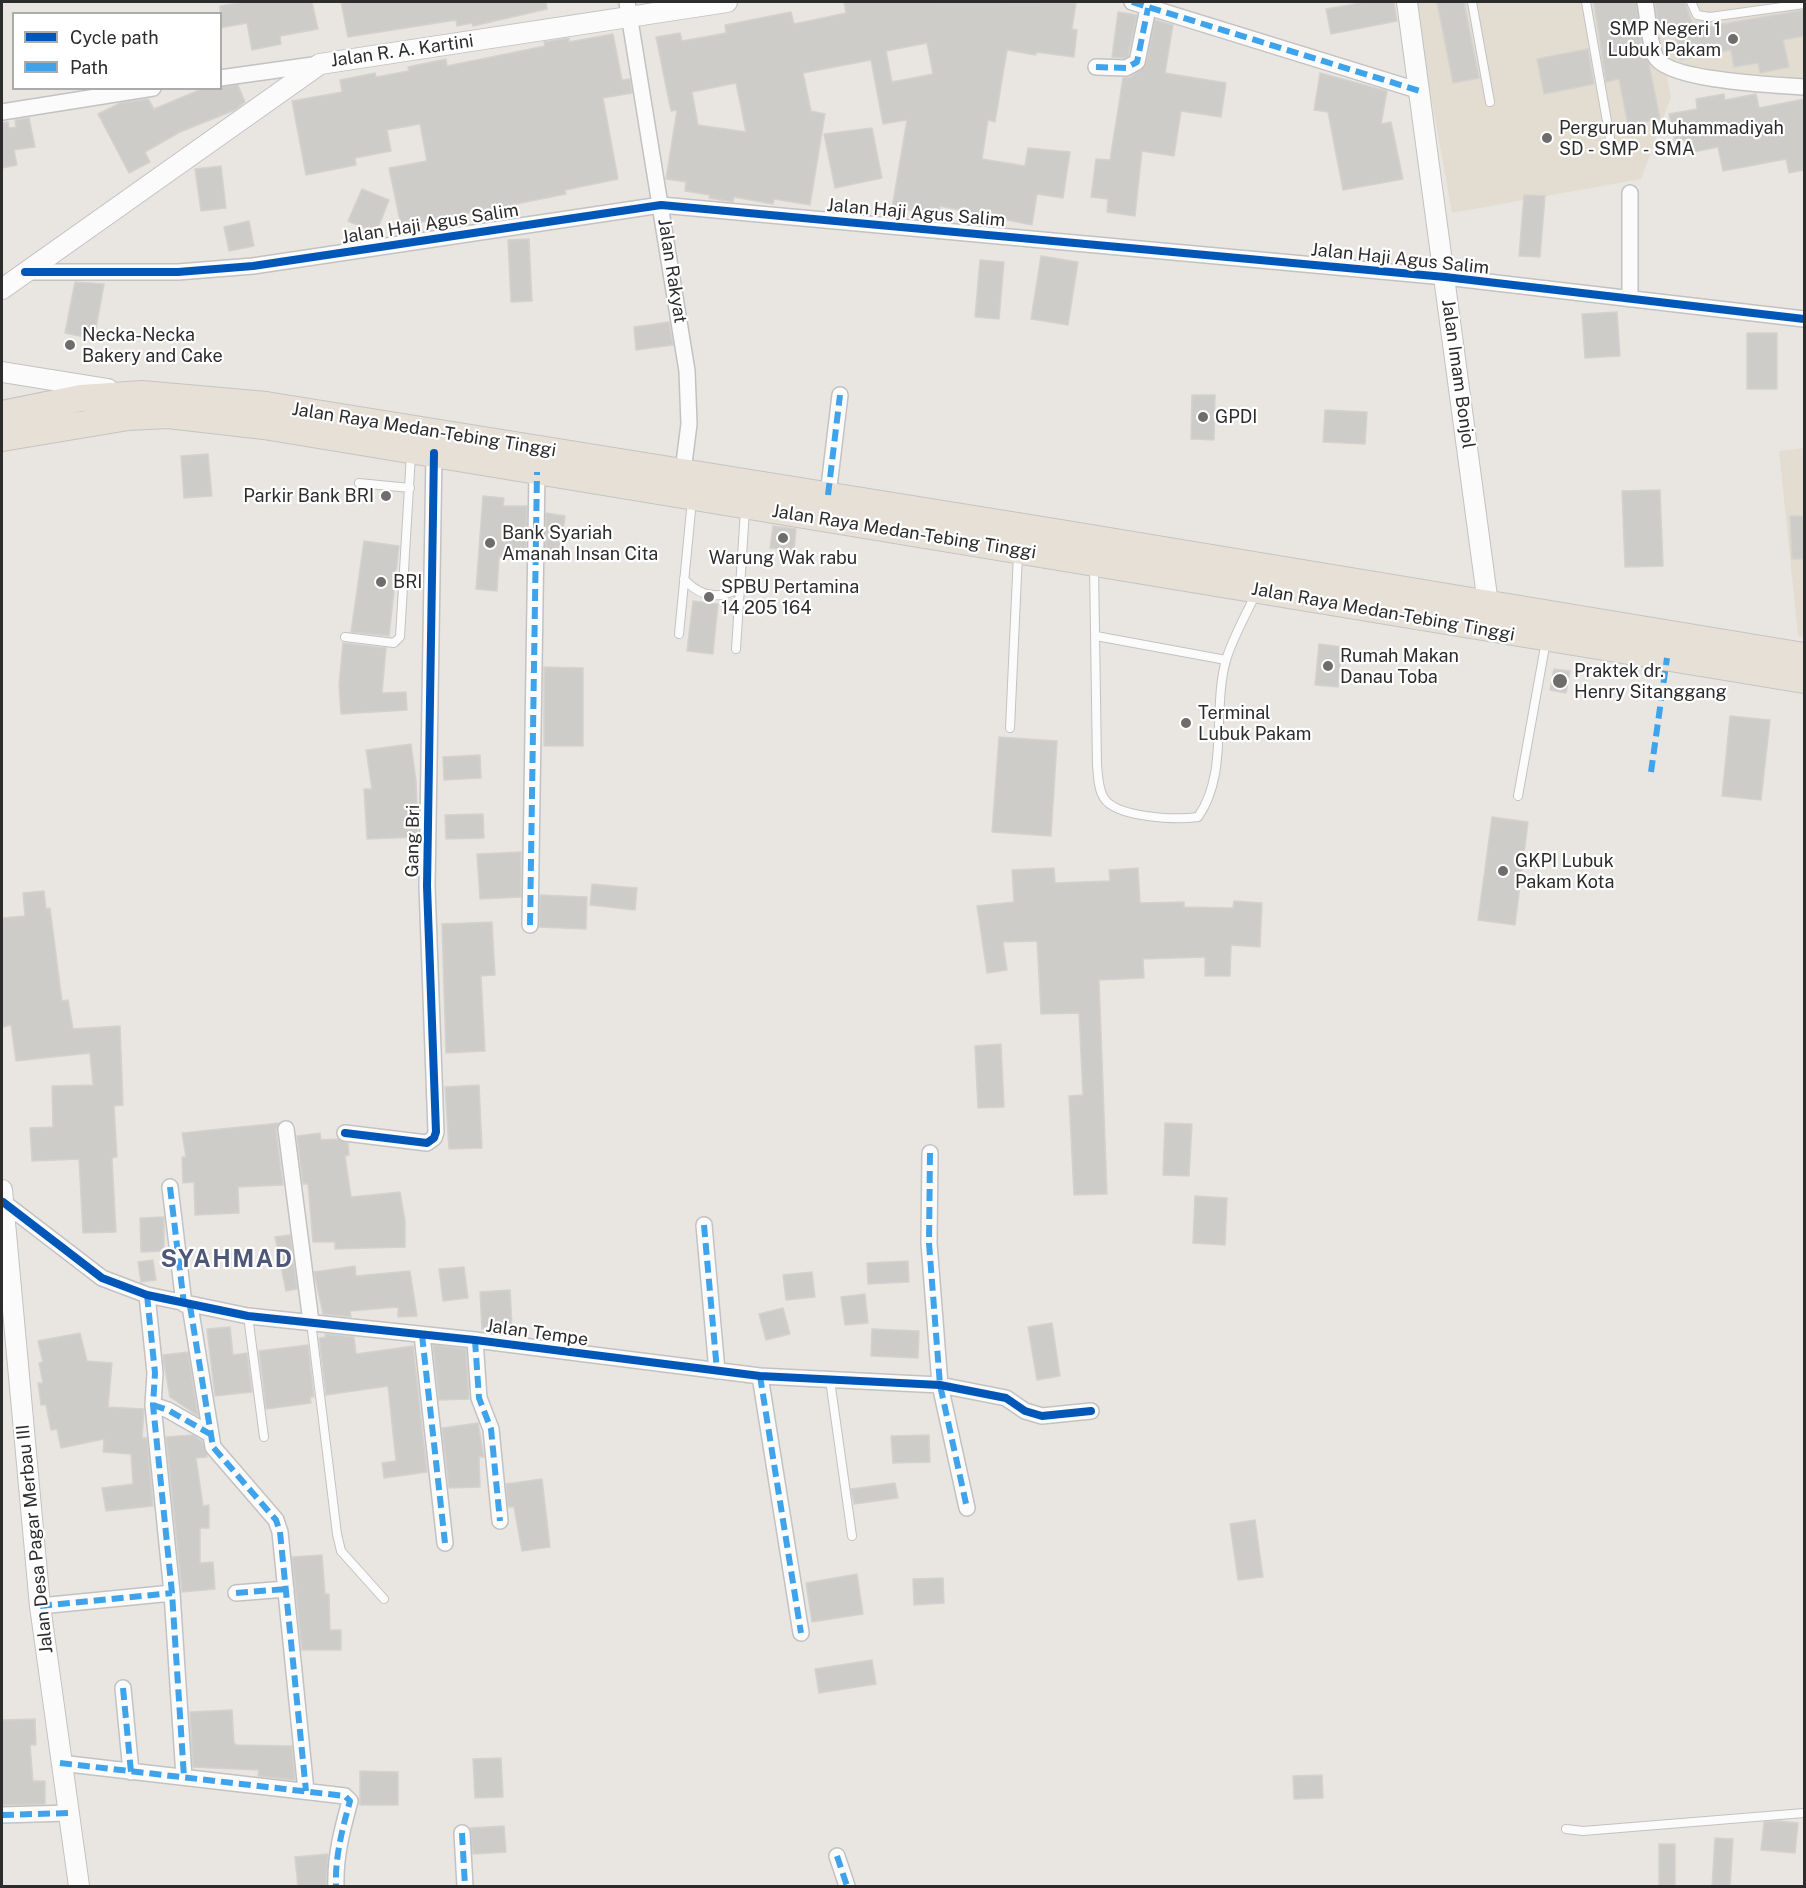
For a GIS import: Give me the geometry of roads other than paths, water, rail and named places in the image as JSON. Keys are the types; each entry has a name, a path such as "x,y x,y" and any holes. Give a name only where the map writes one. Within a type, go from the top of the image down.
{"highway":[{"name":"Jalan Raya Medan-Tebing Tinggi","path":"2,414 81,398 142,394 266,405 683,471 746,494 1018,549 1053,543 1093,562 1488,604 1616,638 1804,680"},
{"name":"Jalan Raya Medan-Tebing Tinggi","path":"2,438 108,419 168,416 264,426 692,499 746,494 828,495 1053,543 1259,579 1546,639 1616,638 1804,656"}],"street":[{"name":"Jalan R. A. Kartini","path":"2,289 320,63 628,9 727,2"},
{"path":"1132,2 1420,91"},
{"name":"Jalan Imam Bonjol","path":"1407,2 1488,604"},
{"path":"1645,2 1655,56 1669,69 1718,79 1804,87"},
{"path":"1096,67 1126,68 1137,63 1148,8"},
{"name":"Jalan Rakyat","path":"628,9 687,371 689,424 683,471"},
{"path":"222,78 320,63"},
{"path":"2,112 140,90"},
{"path":"1630,193 1630,299"},
{"name":"Jalan Haji Agus Salim","path":"25,272 122,273 252,266 661,205 1445,277 1804,318"},
{"path":"2,372 142,394"},
{"path":"828,495 840,395"},
{"name":"Gang Bri","path":"345,1133 427,1143 434,1138 436,1132 427,879 423,452"},
{"path":"530,925 537,472"},
{"path":"286,1129 311,1322"},
{"path":"930,1153 928,1243 940,1385 967,1508"},
{"path":"170,1187 209,1433 217,1453 276,1520 280,1532 306,1791"},
{"name":"Jalan Tempe","path":"3,1201 102,1278 147,1295 187,1305 248,1316 475,1340 760,1376 940,1385 1006,1398 1032,1414 1091,1412"},
{"name":"Jalan Desa Pagar Merbau III","path":"3,1201 40,1606 79,1887"},
{"path":"704,1225 717,1371"},
{"path":"147,1295 155,1373 153,1399 172,1593 184,1777"},
{"path":"422,1335 445,1543"},
{"path":"475,1340 479,1398 491,1429 500,1521"},
{"path":"760,1376 801,1633"},
{"path":"153,1399 209,1433"},
{"path":"236,1593 286,1589"},
{"path":"40,1606 172,1593"},
{"path":"123,1688 131,1772"},
{"path":"60,1763 345,1796 350,1801 335,1868 336,1887"},
{"path":"2,1815 69,1813"},
{"path":"462,1833 465,1887"},
{"path":"837,1856 847,1887"}],"lane":[{"path":"1472,2 1490,102"},
{"path":"1586,2 1611,144"},
{"path":"1692,2 1697,15 1710,17 1804,4"},
{"path":"345,637 394,643 400,637 410,488 423,452"},
{"path":"359,483 410,488"},
{"path":"736,649 746,494"},
{"path":"679,634 692,499"},
{"path":"1010,728 1018,549"},
{"path":"1093,562 1097,765 1103,797 1121,809 1160,819 1198,817 1208,803 1214,785 1218,717 1226,660 1259,579"},
{"path":"684,579 693,588 718,596 740,588"},
{"path":"1096,636 1226,660"},
{"path":"1518,796 1546,639"},
{"path":"248,1316 264,1437"},
{"path":"311,1322 336,1534 342,1551 384,1599"},
{"path":"830,1380 852,1536"},
{"path":"1566,1830 1583,1831 1804,1813"}],"place":[{"name":"SMP Negeri 1 Lubuk Pakam","path":"1733,39"},
{"name":"Perguruan Muhammadiyah SD - SMP - SMA","path":"1547,138"},
{"name":"Necka-Necka Bakery and Cake","path":"70,345"},
{"name":"GPDI","path":"1203,417"},
{"name":"Parkir Bank BRI","path":"386,496"},
{"name":"Warung Wak rabu","path":"783,538"},
{"name":"Bank Syariah Amanah Insan Cita","path":"490,543"},
{"name":"BRI","path":"381,582"},
{"name":"SPBU Pertamina 14 205 164","path":"709,597"},
{"name":"Rumah Makan Danau Toba","path":"1328,666"},
{"name":"Praktek dr. Henry Sitanggang","path":"1560,681"},
{"name":"Terminal Lubuk Pakam","path":"1186,723"},
{"name":"GKPI Lubuk Pakam Kota","path":"1503,871"}],"district":[{"name":"SYAHMAD","path":"227,1260"}]}
